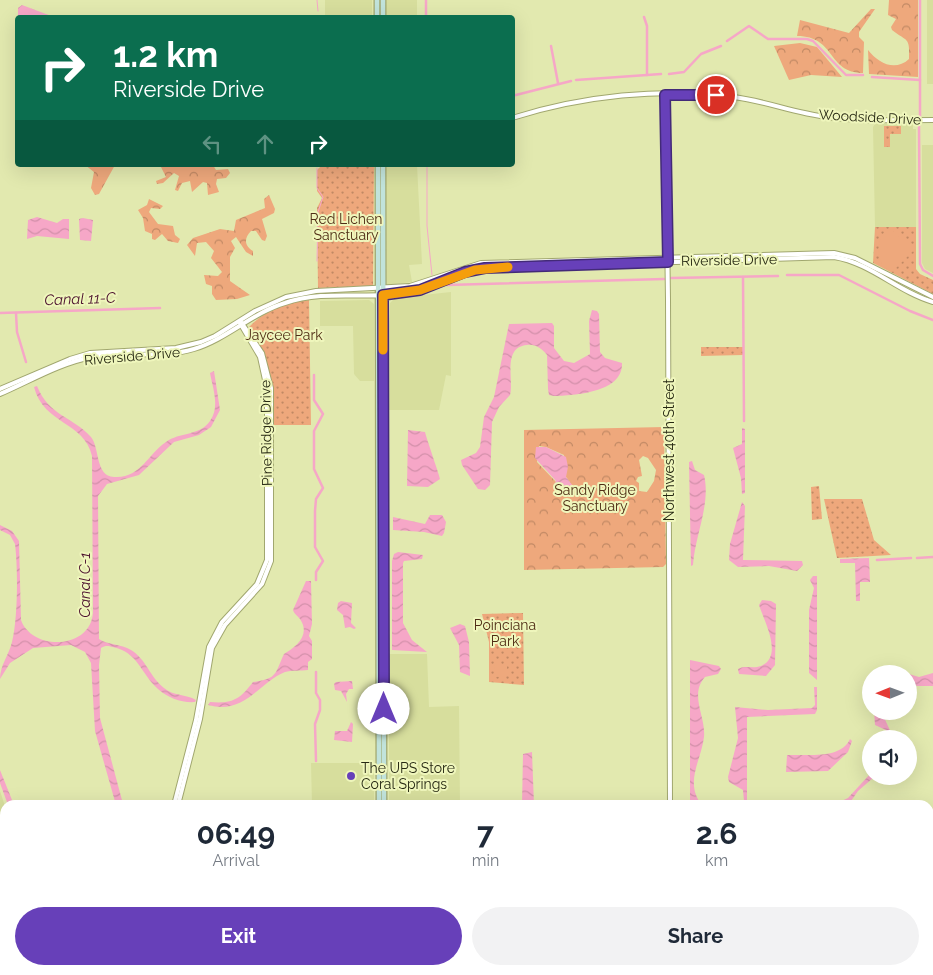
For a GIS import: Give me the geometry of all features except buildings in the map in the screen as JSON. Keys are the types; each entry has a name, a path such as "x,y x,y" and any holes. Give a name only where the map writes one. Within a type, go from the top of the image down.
{"main road":[{"path":"377,0 377,15"},
{"path":"382,0 382,15"},
{"path":"378,167 377,289 381,295 384,800"},
{"path":"379,800 383,167"}],"street":[{"name":"Woodside Drive","path":"515,117 577,100 665,95 735,97 804,113 848,119 933,120"},
{"name":"Northwest 40th Street","path":"665,95 668,260 670,800"},
{"name":"Riverside Drive","path":"0,389 70,359 90,353 168,349 191,345 215,336 274,307 302,298 410,293 465,272 485,268 834,253 855,258 933,297"},
{"name":"Riverside Drive","path":"0,394 75,361 104,355 186,351 215,341 272,302 302,293 383,289 417,285 484,263 843,259 864,267 916,296 933,302"},
{"path":"438,283 458,270"},
{"name":"Pine Ridge Drive","path":"177,800 196,720 209,647 222,622 258,584 267,560 267,389 260,358 241,323"}],"shaded area":[{"path":"325,0 372,0 372,15 325,15"},
{"path":"386,0 417,0 417,15 386,15"},
{"path":"927,0 933,0 933,84 927,84"},
{"path":"875,124 913,124 913,129 916,129 916,227 875,227 873,127"},
{"path":"922,145 933,145 933,273 925,269 922,263"},
{"path":"386,167 417,167 422,264 409,265 412,282 387,285"},
{"path":"451,292 451,376 446,375 439,410 388,410 387,366 390,303 395,298"},
{"path":"369,300 374,304 374,381 360,381 354,374 353,326 320,326 320,301"},
{"path":"389,654 427,654 429,707 459,706 460,800 389,800"},
{"path":"311,763 374,763 374,800 312,800"}],"green space":[{"path":"889,0 918,0 918,77 869,74 868,50 877,59 887,64 898,65 909,59 908,43 892,30 891,27 896,19 888,15"},
{"path":"871,9 875,9 859,32 859,37 864,42 863,73 851,71 843,67 819,42 797,36 800,20 849,33"},
{"path":"800,43 817,47 842,77 811,75 789,80 774,46"},
{"path":"884,126 901,126 901,134 890,134 890,147 884,147"},
{"path":"88,167 114,167 99,194 95,195 91,188 94,172"},
{"path":"161,167 214,167 216,170 228,169 230,173 226,178 217,179 216,184 219,192 208,195 207,183 203,182 192,192 190,181 182,183 178,191 175,190 179,176 174,173 163,183 157,184 156,181 166,177"},
{"name":"Red Lichen Sanctuary","path":"320,167 374,167 373,286 318,288 317,208 322,198 317,191 317,170"},
{"path":"269,195 275,209 274,213 262,219 267,236 265,241 262,240 256,231 251,231 246,239 248,247 253,251 253,256 246,252 236,237 231,241 235,248 230,257 230,281 250,295 237,299 216,300 212,294 212,286 206,284 204,275 218,276 222,272 211,258 214,251 206,242 197,243 195,256 187,245 193,238 220,229 234,231 236,220 265,208 264,199"},
{"path":"149,199 163,206 160,209 151,208 149,212 158,224 173,226 175,235 180,239 178,243 168,241 162,234 155,240 152,239 152,234 145,231 143,218 138,210 147,205"},
{"path":"875,227 916,227 916,269 920,274 933,280 933,294 873,263"},
{"path":"891,229 914,250 892,272 882,266 878,252 881,235"},
{"name":"Jaycee Park","path":"309,300 311,425 274,425 270,374 257,340 249,327 262,316 276,308"},
{"path":"701,347 743,347 743,355 701,356"},
{"name":"Sandy Ridge Sanctuary","path":"664,427 666,564 663,567 524,570 524,430","holes":["539,446 564,455 566,477 570,482 556,482 537,462","643,456 648,458 656,470 654,481 647,492 639,491 639,483 636,481 638,477 642,476 639,460"]},
{"path":"819,486 822,519 812,520 811,487"},
{"path":"824,499 862,499 874,540 891,555 837,558"},
{"name":"Poinciana Park","path":"523,613 524,685 489,682 489,642 482,614"},
{"path":"494,664 507,664 507,676 495,677"}],"water":[{"path":"22,5 49,15 18,15 18,8"},
{"path":"37,217 57,223 63,219 69,219 69,239 37,236 27,239 28,220"},
{"path":"79,219 93,220 91,241 80,240"},
{"path":"592,310 597,311 599,314 600,352 605,358 622,363 620,373 615,381 585,393 549,395 547,355 533,345 519,347 514,352 512,358 510,395 499,407 492,422 490,485 485,490 478,489 462,465 461,460 476,453 480,447 484,417 494,397 509,324 552,323 554,326 554,348 564,361 574,363 590,354 589,321"},
{"path":"214,371 220,410 211,427 199,435 174,442 139,475 107,484 98,496 99,639 131,650 141,658 155,679 164,688 196,700 195,702 185,702 166,695 152,683 128,654 110,646 101,648 99,665 100,718 122,800 115,800 95,731 91,663 85,652 71,645 33,648 10,663 0,679 1,669 11,647 14,632 17,566 15,544 10,535 0,530 0,525 12,531 19,541 21,620 27,630 36,637 60,642 72,640 82,634 89,625 93,613 92,456 88,445 81,436 46,409 34,387 37,386 42,396 54,410 76,424 91,437 104,472 114,477 123,477 137,470 166,442 206,426 215,410 210,373"},
{"path":"742,428 745,429 745,493 742,494 741,478 733,448 742,444"},
{"path":"408,430 425,432 440,479 428,487 407,486"},
{"path":"536,447 546,447 566,457 568,467 566,477 573,486 570,491 563,491 554,485 556,481 535,458"},
{"path":"692,461 695,470 704,475 706,497 693,565 691,566 689,462"},
{"path":"742,502 745,506 743,560 802,561 803,565 797,571 769,566 738,567 729,560 730,544"},
{"path":"430,515 442,515 446,522 442,536 424,532 393,530 393,517 425,524"},
{"path":"398,552 423,555 422,559 404,561 403,563 403,623 412,640 427,652 392,650 392,561 394,554"},
{"path":"869,558 870,582 860,582 860,601 856,601 855,563 840,563 840,559"},
{"path":"813,576 817,576 817,680 809,673 809,610 814,588 810,580"},
{"path":"306,581 311,581 312,624 309,636 312,641 312,659 308,662 308,670 285,672 275,677 242,702 232,706 208,705 210,702 225,702 235,699 244,693 253,682 271,677 277,670 284,654 301,640 304,630 303,625 293,610"},
{"path":"762,600 771,601 776,604 775,665 766,676 739,674 738,669 743,667 761,666 768,661 771,654 772,647 768,629 759,605"},
{"path":"341,601 352,603 351,623 356,628 345,628 343,615 337,610 338,603"},
{"path":"460,624 465,626 469,642 470,676 460,672 459,645 450,628"},
{"path":"690,660 719,666 721,669 718,674 705,677 698,691 704,737 694,780 694,788 699,800 690,800"},
{"path":"933,673 933,686 918,686 919,677"},
{"path":"352,681 353,689 349,689 346,694 347,702 341,691 335,690 334,684 336,682"},
{"path":"814,687 817,687 817,710 815,714 747,717 747,800 744,800 743,790 729,782 728,777 738,738 735,707 768,710 812,708 815,705"},
{"path":"875,720 885,720 890,730 886,730 875,725"},
{"path":"351,722 353,724 352,742 334,740 335,731 347,731"},
{"path":"850,739 852,741 848,752 828,771 786,772 787,755 831,753 845,746"},
{"path":"532,752 534,800 522,800 523,754"},
{"path":"0,770 12,800 6,800 0,783"},
{"path":"862,783 862,785 865,785 852,800 844,800"}],"waterway":[{"path":"317,0 318,11"},
{"path":"426,0 426,15"},
{"path":"920,0 920,116"},
{"path":"644,17 647,26 647,75"},
{"path":"727,41 749,26 768,39 807,39 813,41 846,75 863,75"},
{"path":"551,46 558,83"},
{"path":"669,74 684,72 701,54 721,46"},
{"path":"576,80 661,74"},
{"path":"872,77 920,80"},
{"path":"515,95 571,81"},
{"path":"919,125 920,264 923,270 933,276"},
{"path":"427,167 427,226 432,275"},
{"path":"317,168 317,188 323,197 318,212 317,261"},
{"path":"787,275 839,275 910,311 933,320"},
{"path":"671,278 778,276"},
{"path":"743,277 744,421"},
{"path":"447,285 664,279"},
{"name":"Canal 11-C","path":"0,313 160,308"},
{"name":"Canal C-1","path":"16,313 17,332 26,362"},
{"path":"314,375 314,400 323,414 314,431 314,469 323,488 316,499 315,511 315,547 323,561 316,572 316,580"},
{"path":"917,558 933,557"},
{"path":"877,560 911,558"},
{"path":"316,672 316,693 320,700 320,710 315,724 316,761"}],"slow traffic":[{"path":"383,350 383,295 410,293 465,272 485,268 508,267"}],"place":[{"name":"The UPS Store Coral Springs","path":"351,776"}],"route":[{"path":"384,709 383,295 410,293 465,272 485,268 668,262 665,95 716,95"}]}
